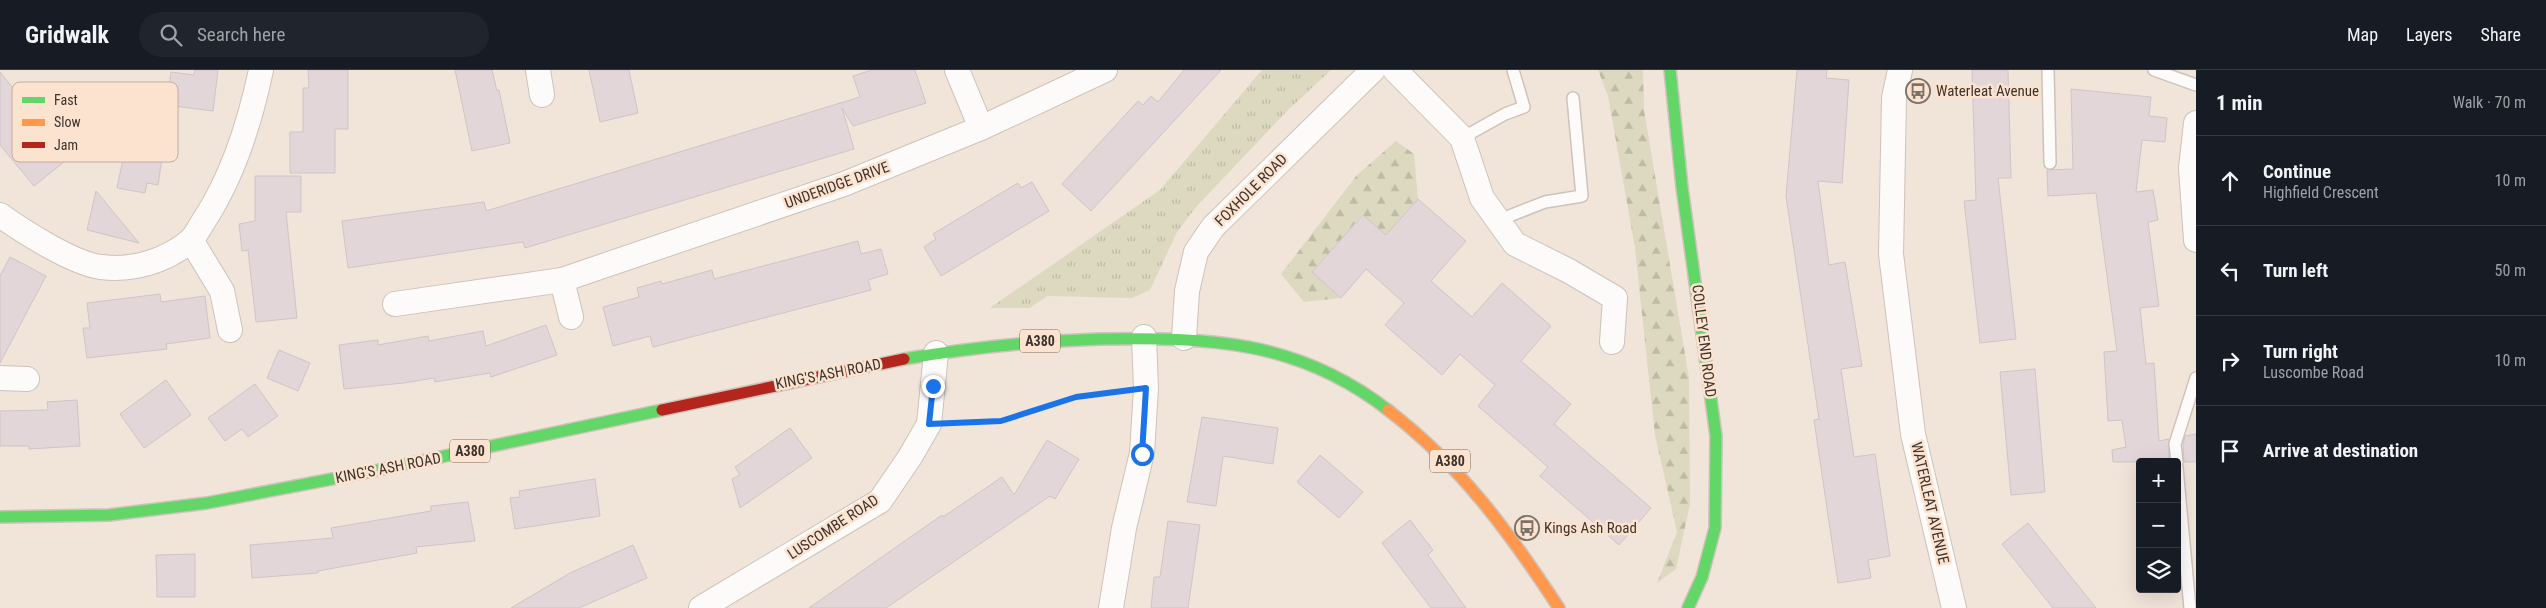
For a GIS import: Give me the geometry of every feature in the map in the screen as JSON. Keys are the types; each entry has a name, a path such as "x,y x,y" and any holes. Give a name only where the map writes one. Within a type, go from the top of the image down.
{"main road":[{"name":"COLLEY END ROAD","path":"1670,70 1682,187 1716,436 1715,528 1702,577 1688,608"},
{"name":"KING'S ASH ROAD","path":"0,517 76,517 213,503 420,462 785,383 936,353 1033,341 1144,337 1184,338 1250,346 1299,360 1366,393 1431,442 1470,482 1536,572 1559,608"}],"street":[{"path":"0,215 40,242 100,267 133,267 164,259 191,240 212,207 233,166 252,113 261,70"},
{"path":"538,70 542,95"},
{"path":"957,70 981,128"},
{"name":"UNDERIDGE DRIVE","path":"395,304 562,280 844,184 981,128 1105,70"},
{"name":"FOXHOLE ROAD","path":"1184,338 1187,291 1196,252 1213,227 1373,70"},
{"path":"1395,70 1462,138 1482,198 1515,244 1569,271 1615,298 1612,342"},
{"name":"WATERLEAT AVENUE","path":"1900,70 1894,98 1891,254 1913,434 1954,608"},
{"path":"2196,123 2191,168 2196,240"},
{"path":"191,240 222,291 230,330"},
{"path":"562,280 571,317"},
{"path":"1111,608 1124,528 1142,454 1146,388 1144,337"},
{"name":"LUSCOMBE ROAD","path":"701,608 880,501 910,457 929,424 936,353"},
{"path":"0,378 27,379"}],"lane":[{"path":"1462,138 1505,114 1524,107 1513,70"},
{"path":"2048,70 2050,163"},
{"path":"2154,70 2196,85"},
{"path":"1498,220 1545,202 1582,196 1573,98"},
{"path":"2177,458 2175,444 2196,378"},
{"path":"2180,503 2190,608"}],"path":[{"path":"929,424 1001,421 1076,397 1146,388"}],"green space":[{"path":"1262,70 1331,70 1288,110 1196,207 1177,232 1150,290 1132,298 1048,296 1029,308 990,308 1160,190"},
{"path":"1598,70 1643,70 1644,110 1689,378 1690,504 1676,569 1657,583 1677,532 1655,435 1635,248 1608,96"},
{"path":"1396,141 1414,154 1418,199 1386,235 1362,215 1313,272 1341,298 1304,302 1281,274 1357,175"}],"building":[{"path":"195,70 218,70 213,111 178,106 178,82 170,82 171,72 194,75"},
{"path":"308,70 348,70 348,129 335,129 335,173 290,173 290,132 303,132 303,88 309,88"},
{"path":"455,70 492,70 497,91 499,90 510,143 472,151"},
{"path":"589,70 629,70 638,113 600,122"},
{"path":"872,70 915,70 926,103 853,126 842,108 854,149 525,248 523,242 348,268 342,221 484,202 486,211 860,97 853,76"},
{"path":"1184,70 1221,70 1091,211 1062,184 1138,101 1143,105 1151,96 1158,102"},
{"path":"1797,70 1827,70 1826,78 1849,80 1842,183 1818,181 1829,265 1845,262 1862,366 1841,369 1854,457 1875,454 1890,556 1868,560 1871,578 1838,583 1814,420 1819,419 1786,196"},
{"path":"1972,70 2008,70 2011,178 1998,178 2016,339 1980,343 1964,201 1976,200"},
{"path":"0,72 12,87 12,159 0,145"},
{"path":"2071,89 2151,97 2149,116 2167,118 2165,142 2142,140 2136,192 2153,190 2158,220 2148,222 2159,306 2140,308 2146,364 2154,363 2159,441 2169,439 2169,458 2136,458 2136,462 2113,462 2112,450 2126,447 2122,420 2108,421 2104,352 2117,351 2096,193 2048,196 2047,170 2073,169"},
{"path":"14,162 64,162 34,186"},
{"path":"122,162 161,162 158,185 147,183 145,193 117,188"},
{"path":"255,176 301,176 301,212 286,212 297,318 256,322 248,250 242,251 239,224 255,221"},
{"path":"1032,182 1049,211 941,276 924,247 936,239 933,234 1018,183 1021,188"},
{"path":"96,191 139,243 87,230"},
{"path":"1418,199 1466,241 1431,281 1472,317 1502,283 1551,326 1521,361 1571,404 1554,424 1651,508 1619,545 1540,476 1548,467 1478,406 1495,385 1460,354 1442,375 1385,325 1404,303 1366,269 1341,298 1312,272 1363,215 1386,235"},
{"path":"858,241 861,254 881,249 888,274 868,280 871,290 653,347 650,336 613,346 603,307 639,297 637,288 661,281 662,284 712,270 714,279"},
{"path":"10,257 46,276 0,363 0,276"},
{"path":"160,294 161,302 205,296 210,338 166,344 167,349 87,358 83,328 90,328 87,303"},
{"path":"546,325 557,355 491,377 490,373 435,382 434,378 344,389 339,345 378,340 378,345 428,336 429,341 483,331 486,346"},
{"path":"279,350 310,363 298,391 267,378"},
{"path":"2035,369 2045,492 2011,495 2000,372"},
{"path":"166,380 191,415 144,448 120,414"},
{"path":"255,384 278,416 248,437 242,429 225,441 208,418"},
{"path":"77,400 80,446 29,449 29,446 0,446 0,411 48,410 47,402"},
{"path":"1202,417 1278,428 1273,464 1223,456 1216,506 1187,502"},
{"path":"790,428 812,458 740,508 732,479 740,475 735,467"},
{"path":"2196,434 2196,462 2184,462 2183,445 2185,436"},
{"path":"1047,440 1079,459 1055,499 1050,496 886,608 809,608 942,515 943,517 1002,477 1014,495"},
{"path":"1320,455 1363,492 1339,518 1297,482"},
{"path":"595,479 600,516 515,529 510,498 520,497 519,491"},
{"path":"468,502 475,541 416,547 417,553 318,571 318,573 252,578 250,545 333,538 331,528 431,511 431,506"},
{"path":"1410,520 1433,550 1428,555 1466,608 1431,608 1382,543"},
{"path":"1168,521 1200,525 1188,608 1151,608 1154,577 1160,577"},
{"path":"2028,523 2096,608 2053,608 2002,544"},
{"path":"633,545 647,578 579,608 511,608 570,573"},
{"path":"195,554 195,597 157,597 156,555"}],"traffic: fast":[{"path":"1670,70 1682,187 1716,436 1715,528 1702,577 1688,608"},
{"path":"904,359 1050,341 1178,339 1215,342 1286,356 1320,369 1354,387 1388,410"},
{"path":"0,517 109,515 207,503 379,470 662,410"}],"traffic: slow":[{"path":"1388,410 1414,431 1461,477 1502,527 1559,608"}],"traffic: jam":[{"path":"662,410 904,359"}],"place":[{"name":"Waterleat Avenue","path":"1918,91"},
{"name":"Kings Ash Road","path":"1527,528"}],"route":[{"path":"933,386 929,424 1001,421 1076,397 1146,388 1142,454"}]}
